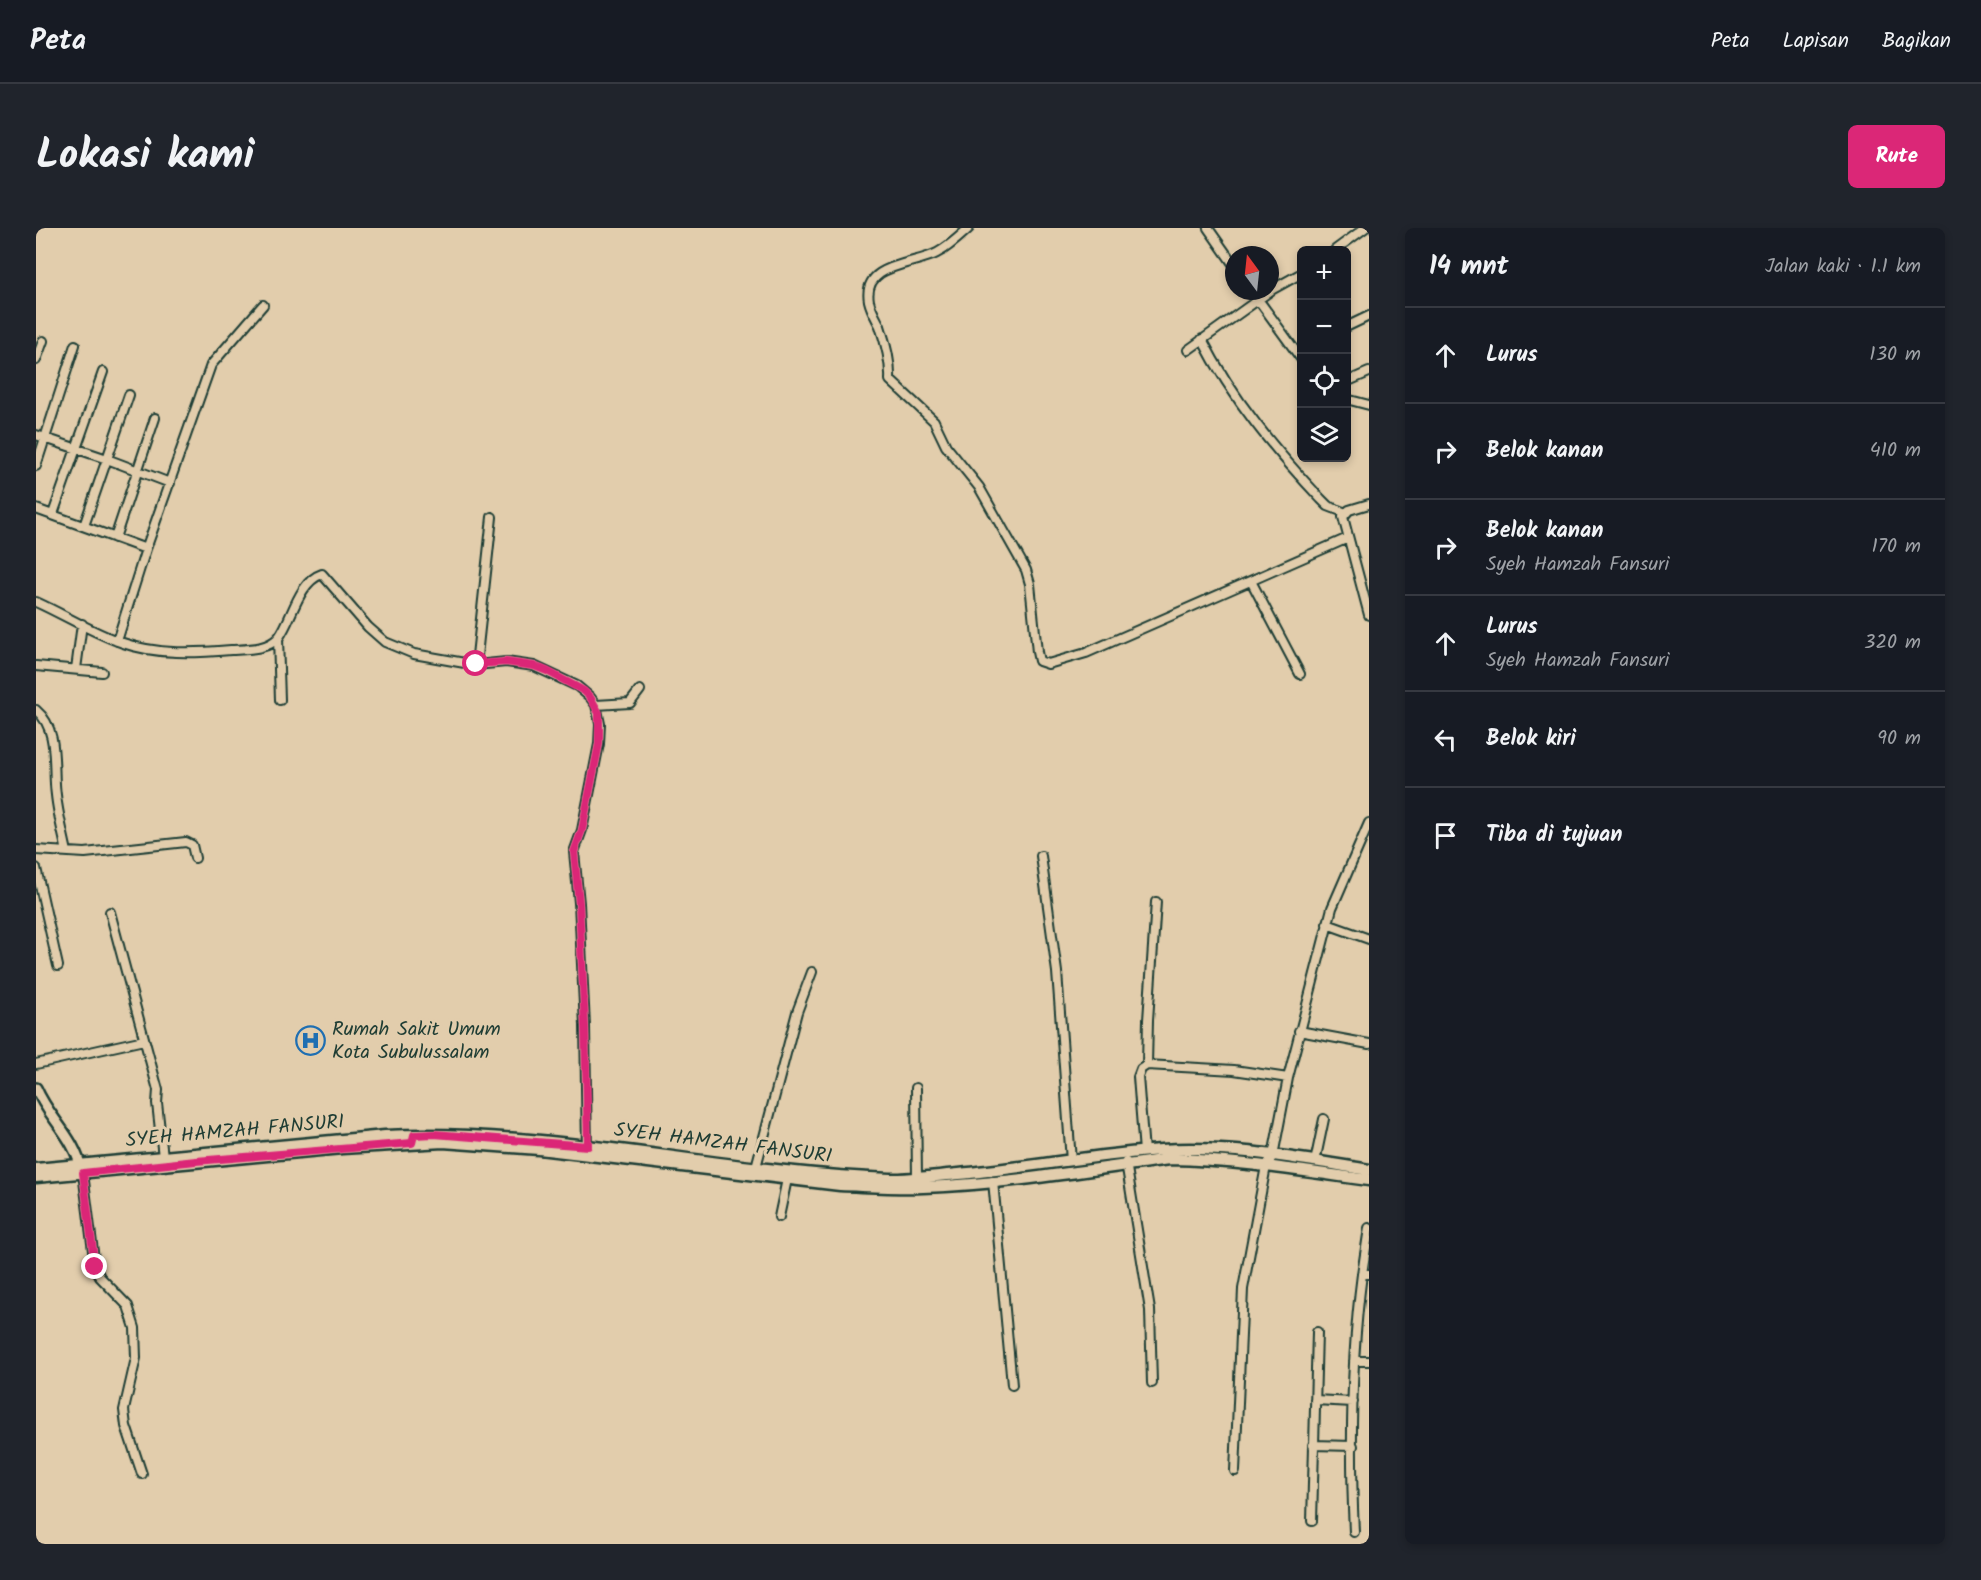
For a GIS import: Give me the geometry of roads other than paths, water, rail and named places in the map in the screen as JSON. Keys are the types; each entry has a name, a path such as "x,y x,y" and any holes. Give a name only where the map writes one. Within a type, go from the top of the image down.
{"main road":[{"name":"SYEH HAMZAH FANSURI","path":"36,1178 164,1156 464,1135 787,1179 891,1187 1071,1161 1179,1159 1266,1166 1369,1180"},
{"name":"SYEH HAMZAH FANSURI","path":"36,1169 82,1169 196,1161 413,1139"},
{"name":"SYEH HAMZAH FANSURI","path":"587,1151 823,1174 937,1181 993,1181 1126,1160 1144,1152 1197,1149 1273,1156 1369,1170"}],"street":[{"path":"969,228 960,231 935,254 878,274 870,287 869,299 889,358 890,380 930,415 946,446 979,486 1026,570 1030,584 1036,652 1039,661 1048,664 1086,653 1348,538"},
{"path":"1208,228 1225,252"},
{"path":"1340,246 1365,228"},
{"path":"1279,287 1297,276"},
{"path":"1188,350 1259,300 1297,348"},
{"path":"117,641 146,549 211,364 263,305"},
{"path":"1351,325 1369,316"},
{"path":"1202,339 1229,386 1258,428 1328,506 1346,513 1369,504"},
{"path":"36,360 43,340"},
{"path":"36,465 75,345"},
{"path":"52,514 104,372"},
{"path":"1351,380 1369,372"},
{"path":"84,526 129,395"},
{"path":"1351,400 1369,405"},
{"path":"115,538 155,418"},
{"path":"36,435 170,483"},
{"path":"36,509 146,549"},
{"path":"1346,513 1344,518 1348,538 1369,615"},
{"path":"476,664 492,517"},
{"path":"36,602 117,641 158,651 210,652 251,649 267,645 278,638 302,593 310,582 322,574 385,642 414,654 476,664 506,662 534,666 577,686 590,697 596,705 600,724 599,744 582,830 574,852 585,1026 587,1151"},
{"path":"1251,581 1300,674"},
{"path":"76,669 82,624"},
{"path":"278,638 280,700"},
{"path":"36,666 102,672"},
{"path":"596,705 630,703 640,690"},
{"path":"36,710 44,717 52,738 56,796 67,852"},
{"path":"1235,1471 1243,1289 1266,1166 1273,1156 1288,1078 1327,924 1369,823"},
{"path":"36,850 67,852 120,850 186,842 192,845 195,858"},
{"path":"1041,856 1057,972 1071,1161"},
{"path":"36,868 58,966"},
{"path":"1147,1065 1156,902"},
{"path":"110,912 158,1090 157,1103 164,1156"},
{"path":"1327,924 1369,939"},
{"path":"756,1167 797,1012 812,972"},
{"path":"1299,1031 1369,1044"},
{"path":"36,1064 144,1040"},
{"path":"1144,1152 1138,1077 1141,1069 1147,1065 1234,1070 1288,1078"},
{"path":"36,1088 42,1101 77,1152 82,1169 95,1267 106,1284 128,1306 135,1328 137,1350 124,1410 126,1426 142,1474"},
{"path":"916,1088 916,1178"},
{"path":"1315,1162 1324,1119"},
{"path":"1126,1160 1150,1310 1152,1383"},
{"path":"779,1217 787,1179"},
{"path":"993,1181 1012,1385"},
{"path":"1354,1532 1355,1329 1365,1274 1369,1228"},
{"path":"1312,1521 1317,1332"},
{"path":"1354,1361 1369,1361"},
{"path":"1315,1400 1353,1402"},
{"path":"1314,1445 1353,1446"}],"place":[{"name":"Rumah Sakit Umum Kota Subulussalam","path":"311,1041"}]}
